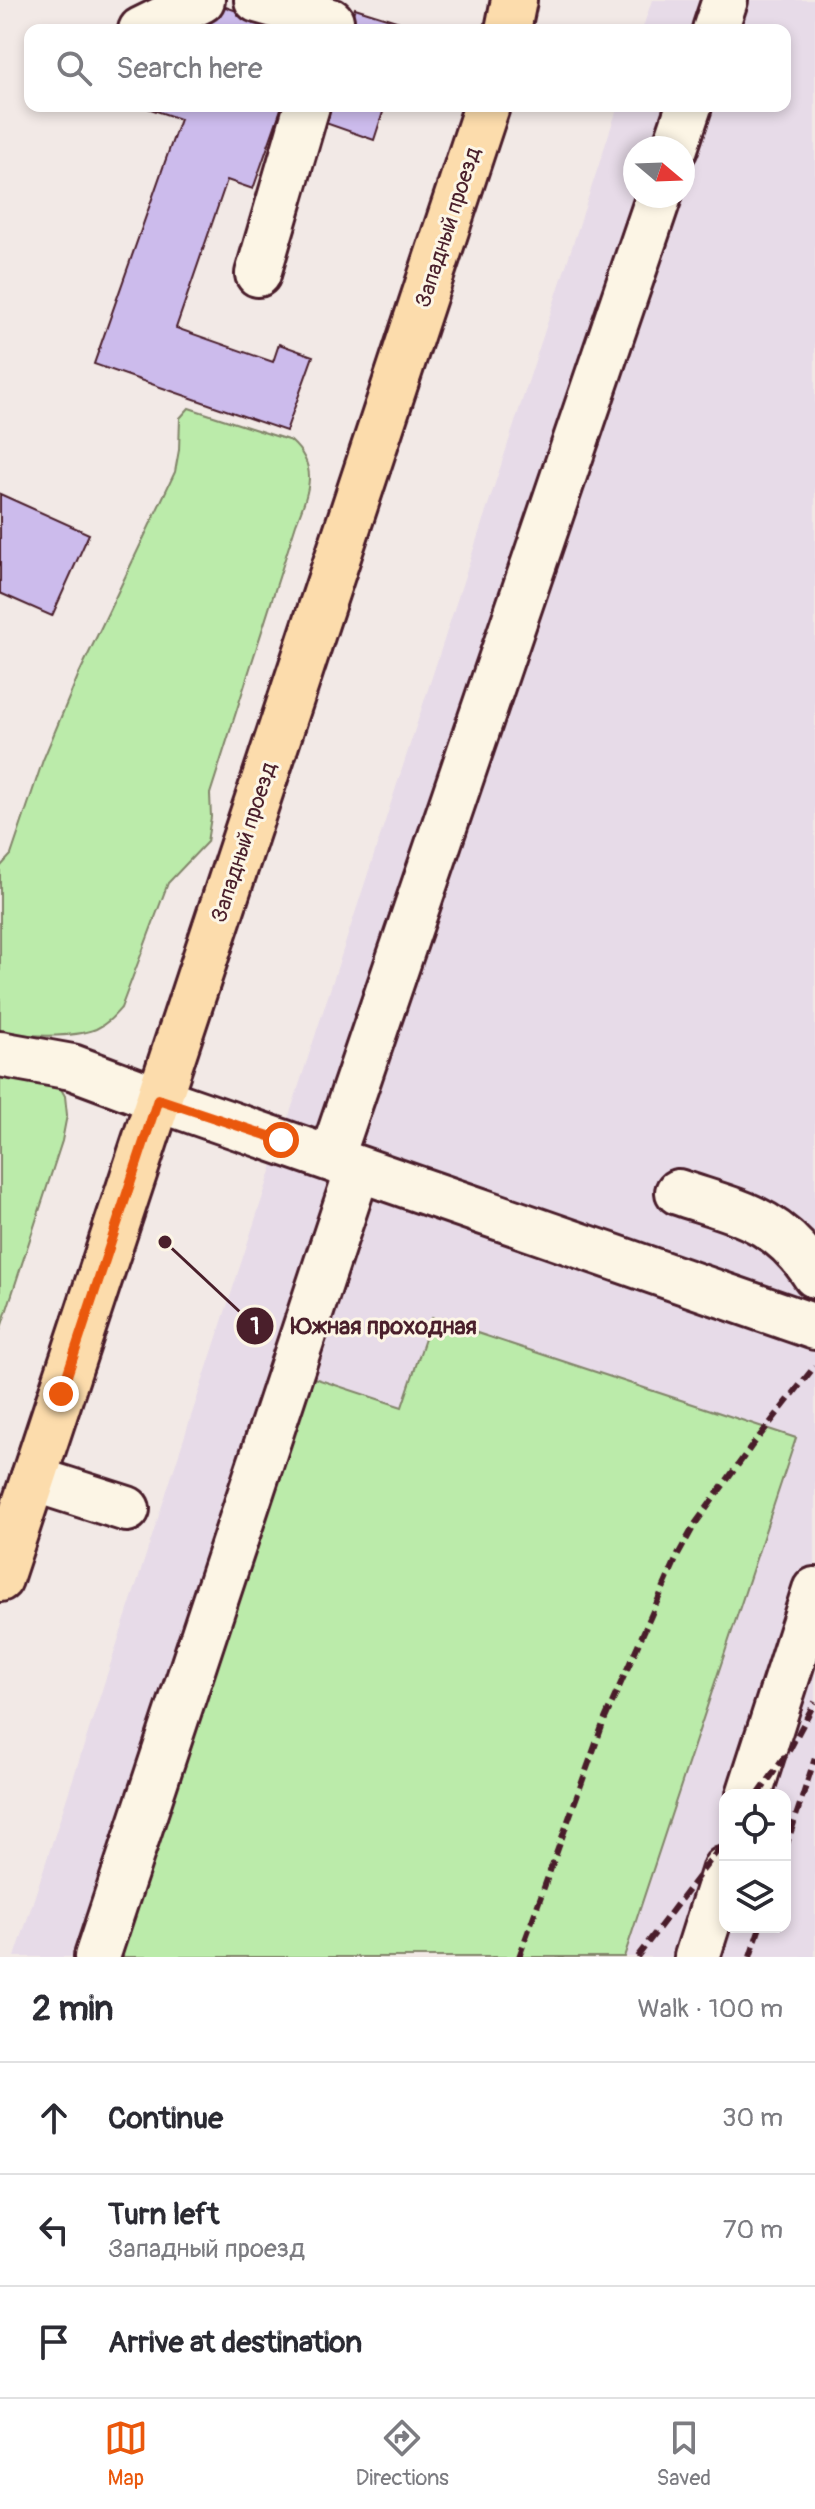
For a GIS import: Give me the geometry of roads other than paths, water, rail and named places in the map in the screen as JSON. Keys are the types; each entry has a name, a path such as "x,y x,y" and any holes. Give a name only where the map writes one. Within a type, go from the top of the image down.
{"main road":[{"path":"509,24 514,0"},
{"name":"Западный проезд","path":"0,1579 485,112"}],"lane":[{"path":"153,24 202,0"},
{"path":"257,0 331,21 330,24"},
{"path":"717,24 725,0"},
{"path":"258,274 305,112"},
{"path":"679,136 687,112"},
{"path":"97,1957 345,1164 655,208"},
{"path":"0,1054 72,1067 815,1327"},
{"path":"678,1192 742,1213 786,1237 815,1275"},
{"path":"33,1479 127,1509"},
{"path":"751,1789 815,1590"},
{"path":"697,1957 719,1888"}],"railway":[{"path":"519,1957 604,1721 678,1555 695,1524 815,1366"},
{"path":"762,1789 790,1749 815,1702"},
{"path":"791,1832 815,1758"},
{"path":"637,1957 719,1849"},
{"path":"750,1957 758,1933"}],"place":[{"name":"Южная проходная","path":"165,1242"}]}
